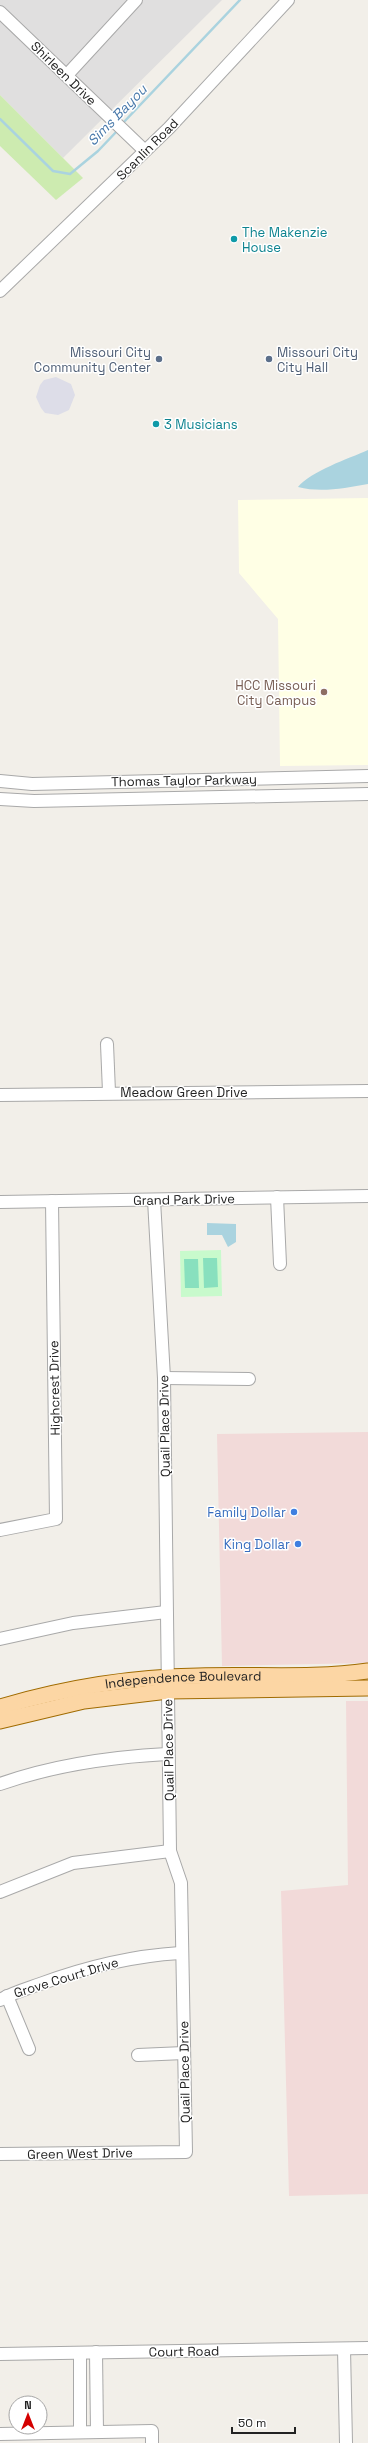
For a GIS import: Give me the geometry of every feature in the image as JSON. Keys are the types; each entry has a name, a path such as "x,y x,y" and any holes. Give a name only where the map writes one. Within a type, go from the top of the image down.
{"main road":[{"name":"Independence Boulevard","path":"0,1721 23,1708 81,1687 331,1680 368,1671"},
{"name":"Independence Boulevard","path":"331,1680 368,1688"},
{"name":"Independence Boulevard","path":"0,1707 23,1708"}],"street":[{"path":"67,75 136,0"},
{"name":"Scanlin Road","path":"0,291 96,200 220,75 288,0"},
{"name":"Shirleen Drive","path":"0,12 144,150"},
{"name":"Thomas Taylor Parkway","path":"0,781 32,784 368,776"},
{"path":"310,778 310,796"},
{"name":"Thomas Taylor Parkway","path":"0,799 34,801 368,794"},
{"path":"107,1044 109,1092"},
{"name":"Meadow Green Drive","path":"0,1094 368,1091"},
{"name":"Grand Park Drive","path":"0,1202 368,1196"},
{"path":"276,1197 280,1264"},
{"name":"Quail Place Drive","path":"154,1200 164,1378 168,1684 167,1754 170,1851 180,1883 180,1953 186,2152 160,2152"},
{"name":"Highcrest Drive","path":"0,1530 56,1519 52,1201"},
{"path":"164,1378 249,1379"},
{"path":"0,1639 73,1623 166,1612"},
{"path":"0,1784 36,1771 122,1757 167,1754"},
{"path":"0,1892 73,1863 170,1851"},
{"name":"Grove Court Drive","path":"4,1998 108,1962 145,1955 180,1953"},
{"path":"4,1998 29,2049"},
{"path":"138,2054 184,2053"},
{"name":"Green West Drive","path":"0,2154 160,2152"},
{"name":"Court Road","path":"0,2354 368,2348"},
{"path":"344,2349 346,2443"},
{"path":"96,2352 96,2432"},
{"path":"80,2353 80,2432"},
{"path":"0,2434 96,2432 152,2437"}],"shaded area":[{"path":"0,0 222,0 63,158 0,95"},
{"path":"56,377 71,384 75,395 69,410 58,415 45,413 36,397 40,385 44,380"},
{"name":"HCC Missouri City Campus","path":"368,498 368,765 280,766 278,619 239,573 238,500"},
{"path":"368,1432 368,1663 222,1666 217,1434"},
{"path":"346,1701 368,1701 368,2194 289,2196 281,1891 348,1885"}],"green space":[{"path":"0,95 83,178 56,200 0,146"},
{"path":"221,1250 222,1296 181,1297 180,1251"},
{"path":"203,1258 217,1258 218,1287 204,1288"},
{"path":"184,1259 198,1259 199,1288 185,1288"}],"water":[{"path":"368,450 368,484 324,490 298,487 304,481 321,471 340,461"},
{"path":"207,1223 236,1224 236,1242 228,1247 222,1235 207,1235"}],"waterway":[{"name":"Sims Bayou","path":"122,124 240,0"},
{"name":"Sims Bayou","path":"0,119 53,171 70,174 98,151 118,130"}],"place":[{"name":"The Makenzie House","path":"234,239"},
{"name":"Missouri City Community Center","path":"159,359"},
{"name":"Missouri City City Hall","path":"269,359"},
{"name":"3 Musicians","path":"156,424"},
{"name":"HCC Missouri City Campus","path":"324,692"},
{"name":"Family Dollar","path":"294,1512"},
{"name":"King Dollar","path":"298,1544"}]}
